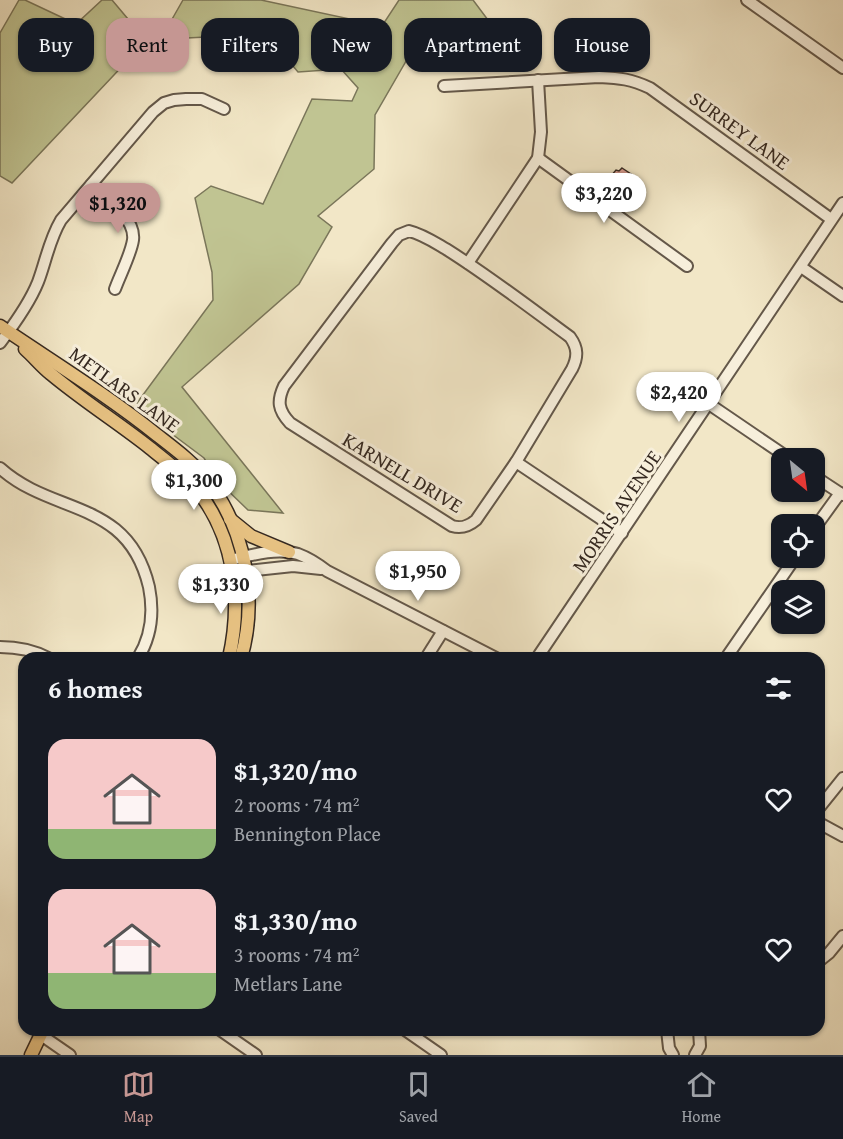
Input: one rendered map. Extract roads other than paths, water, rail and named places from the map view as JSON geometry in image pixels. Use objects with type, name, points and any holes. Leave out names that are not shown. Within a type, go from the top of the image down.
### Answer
[{"type":"main road","name":"METLARS LANE","points":[[4,329],[102,394],[144,425],[193,465],[220,499],[230,519],[237,559],[233,573],[236,613],[230,652]]},
{"type":"main road","name":"METLARS LANE","points":[[4,329],[50,374],[168,462],[196,488],[207,503],[237,559],[246,570],[249,587],[249,622],[243,652]]},
{"type":"main road","points":[[230,519],[251,536],[289,552]]},
{"type":"main road","points":[[31,1055],[40,1036]]},
{"type":"street","points":[[747,0],[843,68]]},
{"type":"street","name":"SURREY LANE","points":[[444,86],[599,77],[636,81],[650,88],[831,219]]},
{"type":"street","points":[[468,263],[538,158],[541,132],[538,80]]},
{"type":"street","points":[[0,343],[4,329],[32,295],[54,232],[61,220],[153,112],[174,100],[202,99],[224,109]]},
{"type":"street","points":[[538,158],[687,266]]},
{"type":"street","points":[[91,185],[119,209],[132,229],[133,240],[115,290]]},
{"type":"street","name":"MORRIS AVENUE","points":[[541,652],[843,203]]},
{"type":"street","name":"KARNELL DRIVE","points":[[408,231],[416,233],[468,263],[570,337],[577,352],[572,369],[516,462],[476,520],[470,525],[457,527],[290,423],[282,414],[279,405],[284,386],[399,235],[408,231]]},
{"type":"street","points":[[801,267],[843,296]]},
{"type":"street","points":[[709,404],[774,448]]},
{"type":"street","points":[[516,462],[622,533]]},
{"type":"street","points":[[0,468],[6,474],[40,493],[97,517],[124,537],[140,563],[151,596],[150,625],[141,652]]},
{"type":"street","points":[[825,483],[841,494],[825,515]]},
{"type":"street","points":[[237,559],[260,554],[289,552],[307,558],[327,571],[484,652]]},
{"type":"street","points":[[233,573],[293,566],[327,571]]},
{"type":"street","points":[[730,652],[788,568]]},
{"type":"street","points":[[430,652],[443,631]]},
{"type":"street","points":[[0,647],[26,649],[33,652]]},
{"type":"street","points":[[825,800],[843,778]]},
{"type":"street","points":[[825,826],[843,836]]},
{"type":"street","points":[[825,956],[843,936]]},
{"type":"street","points":[[46,1036],[70,1055]]},
{"type":"street","points":[[229,1036],[256,1055]]},
{"type":"street","points":[[414,1036],[441,1055]]},
{"type":"street","points":[[668,1036],[669,1048],[673,1055]]},
{"type":"street","points":[[695,1055],[700,1046],[699,1036]]}]
